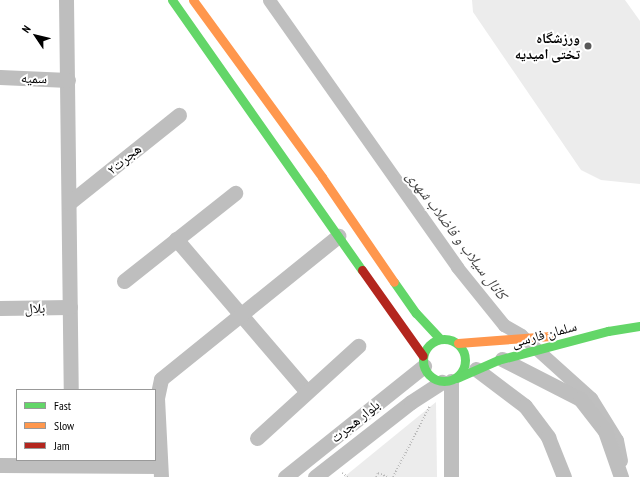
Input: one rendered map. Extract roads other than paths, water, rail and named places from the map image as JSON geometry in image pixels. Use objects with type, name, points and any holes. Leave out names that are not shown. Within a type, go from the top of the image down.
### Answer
[{"type":"street","points":[[66,0],[71,389]]},
{"type":"street","points":[[172,0],[424,361],[431,377],[450,380]]},
{"type":"street","points":[[193,0],[322,177],[416,313],[440,339],[458,343],[608,331]]},
{"type":"street","name":"سمیه","points":[[0,77],[68,80]]},
{"type":"street","name":"هجرت۲","points":[[69,203],[179,115]]},
{"type":"street","points":[[124,281],[235,192]]},
{"type":"street","points":[[0,465],[161,471],[157,398],[161,379],[338,236]]},
{"type":"street","points":[[176,239],[307,392]]},
{"type":"street","name":"بلال","points":[[0,308],[70,307]]},
{"type":"street","name":"سلمان فارسی","points":[[450,380],[502,359],[608,331],[640,326]]},
{"type":"street","points":[[424,361],[429,345],[440,339]]},
{"type":"street","points":[[451,477],[450,380],[466,361],[458,343]]},
{"type":"street","points":[[257,438],[358,346]]},
{"type":"street","points":[[502,359],[580,399],[605,431],[621,477]]},
{"type":"street","name":"بلوار هجرت","points":[[285,477],[424,361]]},
{"type":"street","points":[[476,369],[525,406],[548,437],[564,477]]},
{"type":"street","name":"بلوار هجرت","points":[[315,477],[411,402],[450,380]]},
{"type":"waterway","name":"کانال سیلاب و فاضلاب شهری","points":[[269,0],[457,267],[504,325],[521,335],[591,398],[617,440],[621,461]]},
{"type":"place","name":"ورزشگاه تختی امیدیه","points":[[588,46]]}]
